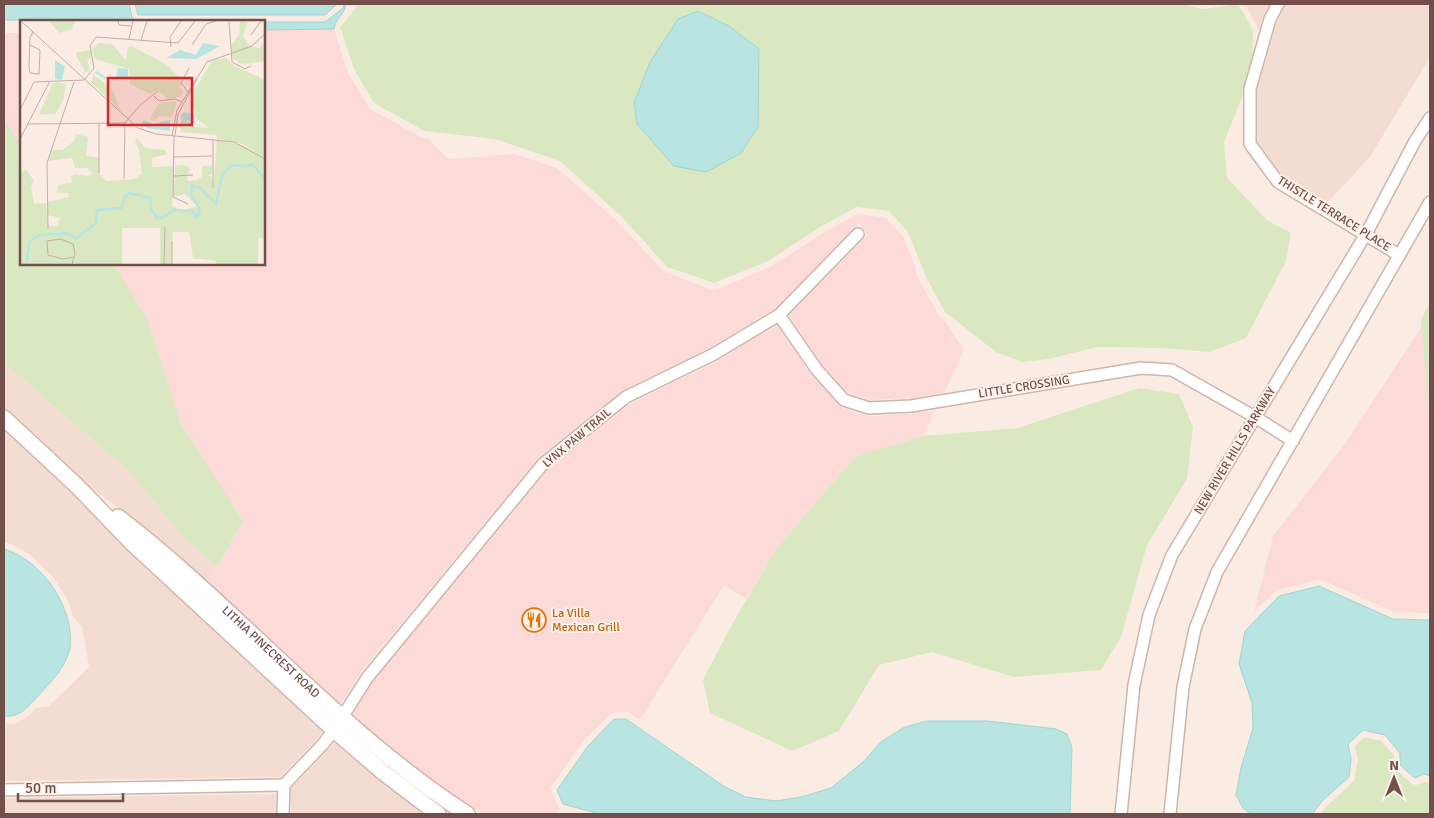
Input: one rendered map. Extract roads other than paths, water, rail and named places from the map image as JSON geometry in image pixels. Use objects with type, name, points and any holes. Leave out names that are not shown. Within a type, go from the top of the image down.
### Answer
[{"type":"main road","name":"LITHIA PINECREST ROAD","points":[[4,418],[77,486],[132,543],[334,730],[384,773],[438,814]]},
{"type":"main road","name":"LITHIA PINECREST ROAD","points":[[77,486],[183,570],[342,717],[406,771],[436,794],[467,814]]},
{"type":"street","name":"THISTLE TERRACE PLACE","points":[[1278,4],[1270,19],[1250,89],[1250,144],[1278,182],[1399,255]]},
{"type":"street","name":"NEW RIVER HILLS PARKWAY","points":[[1122,814],[1134,685],[1150,615],[1172,555],[1366,234],[1415,142],[1430,118]]},
{"type":"street","points":[[1170,814],[1183,687],[1194,629],[1218,572],[1430,202]]},
{"type":"street","name":"LYNX PAW TRAIL","points":[[284,786],[323,744],[334,730],[366,678],[543,464],[626,397],[714,354],[779,315],[858,234]]},
{"type":"street","name":"LITTLE CROSSING","points":[[779,315],[817,370],[844,400],[869,408],[911,406],[1141,368],[1172,370],[1256,417],[1293,441]]},
{"type":"street","points":[[4,790],[284,786],[284,814]]},
{"type":"water","points":[[4,4],[129,4],[132,17],[135,20],[20,20],[4,20]]},
{"type":"water","points":[[135,4],[337,4],[325,15],[138,15]]},
{"type":"water","points":[[344,4],[346,4],[334,29],[265,30],[265,22],[325,22],[343,8]]},
{"type":"water","points":[[698,11],[729,26],[759,49],[758,127],[741,153],[706,172],[674,166],[637,124],[634,103],[650,62],[678,19]]},
{"type":"water","points":[[4,549],[31,563],[43,575],[61,602],[67,617],[70,633],[68,655],[57,674],[27,708],[9,716],[4,716]]},
{"type":"water","points":[[1319,586],[1393,619],[1430,620],[1430,776],[1424,774],[1415,778],[1400,765],[1400,753],[1385,735],[1363,730],[1348,744],[1351,759],[1349,777],[1323,800],[1312,814],[1251,814],[1243,808],[1236,795],[1241,768],[1253,728],[1252,703],[1239,664],[1245,631],[1279,596]]},
{"type":"water","points":[[614,719],[626,719],[725,787],[746,797],[776,801],[801,797],[831,788],[863,762],[881,742],[903,728],[926,721],[988,721],[1056,729],[1067,734],[1072,748],[1070,814],[600,814],[563,804],[557,790],[588,746]]},
{"type":"place","name":"La Villa Mexican Grill","points":[[534,620]]}]
